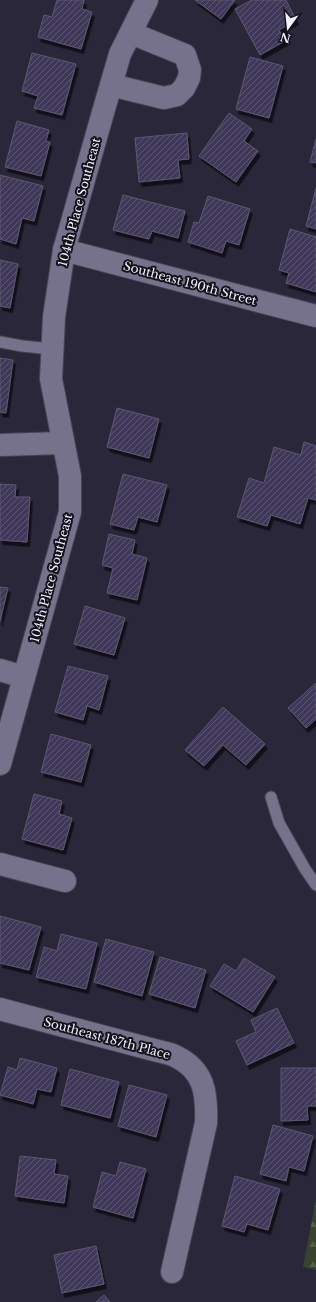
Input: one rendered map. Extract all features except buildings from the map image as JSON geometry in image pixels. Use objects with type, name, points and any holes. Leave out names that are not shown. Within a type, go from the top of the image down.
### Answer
[{"type":"street","name":"104th Place Southeast","points":[[0,764],[70,512],[70,476],[51,379],[54,317],[64,250],[120,54],[147,0]]},
{"type":"street","points":[[111,84],[164,98],[178,95],[184,88],[189,78],[190,70],[185,55],[131,33]]},
{"type":"street","name":"Southeast 190th Street","points":[[64,250],[316,316]]},
{"type":"street","points":[[0,445],[63,442]]},
{"type":"street","points":[[0,670],[24,677]]},
{"type":"street","points":[[0,864],[65,881]]},
{"type":"street","name":"Southeast 187th Place","points":[[0,1009],[176,1056],[195,1070],[202,1083],[207,1102],[206,1123],[172,1272]]},
{"type":"lane","points":[[0,342],[52,349]]},
{"type":"lane","points":[[271,797],[279,823],[305,869],[316,885]]},
{"type":"green space","points":[[316,1199],[316,1270],[303,1267]]}]
